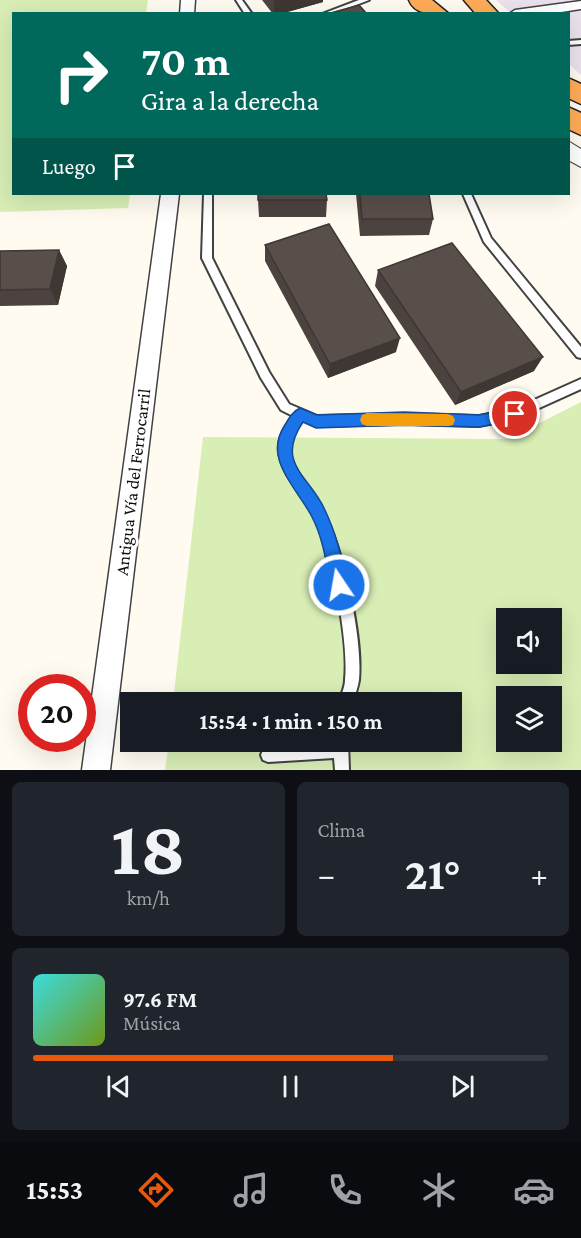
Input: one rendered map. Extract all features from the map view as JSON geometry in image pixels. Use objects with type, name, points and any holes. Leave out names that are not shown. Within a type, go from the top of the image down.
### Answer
[{"type":"highway","points":[[446,0],[458,12]]},
{"type":"highway","points":[[474,0],[487,12]]},
{"type":"street","points":[[528,12],[581,4]]},
{"type":"street","name":"Antigua Vía del Ferrocarril","points":[[96,770],[170,195]]},
{"type":"lane","points":[[238,0],[247,12]]},
{"type":"lane","points":[[333,12],[357,6],[366,0]]},
{"type":"lane","points":[[208,195],[207,258],[265,375],[285,407],[316,422],[404,419],[479,421],[515,414],[581,384]]},
{"type":"lane","points":[[467,195],[487,240],[581,354]]},
{"type":"lane","points":[[300,414],[288,432],[284,446],[289,466],[302,490],[318,511],[330,542],[349,628],[352,680],[349,692]]},
{"type":"lane","points":[[268,755],[292,752]]},
{"type":"lane","points":[[341,752],[342,770]]},
{"type":"shaded area","points":[[496,0],[581,0],[581,75],[570,65],[570,12],[510,12]]},
{"type":"green space","points":[[0,0],[148,0],[146,12],[12,12],[12,195],[130,195],[128,208],[0,212]]},
{"type":"green space","points":[[581,402],[581,770],[165,770],[167,752],[462,752],[462,692],[174,692],[203,437],[508,439]]},
{"type":"building","points":[[359,5],[365,12],[334,12]]},
{"type":"building","points":[[258,195],[326,195],[327,200],[258,200]]},
{"type":"building","points":[[360,195],[429,195],[433,219],[362,219]]},
{"type":"building","points":[[329,224],[400,338],[330,364],[265,245]]},
{"type":"building","points":[[452,243],[543,357],[461,392],[378,270]]},
{"type":"building","points":[[59,250],[50,289],[0,290],[0,251]]},
{"type":"slow traffic","points":[[367,420],[448,420]]},
{"type":"route","points":[[339,585],[330,542],[318,511],[302,490],[289,466],[284,446],[288,432],[300,414],[316,422],[404,419],[479,421],[515,414]]}]
